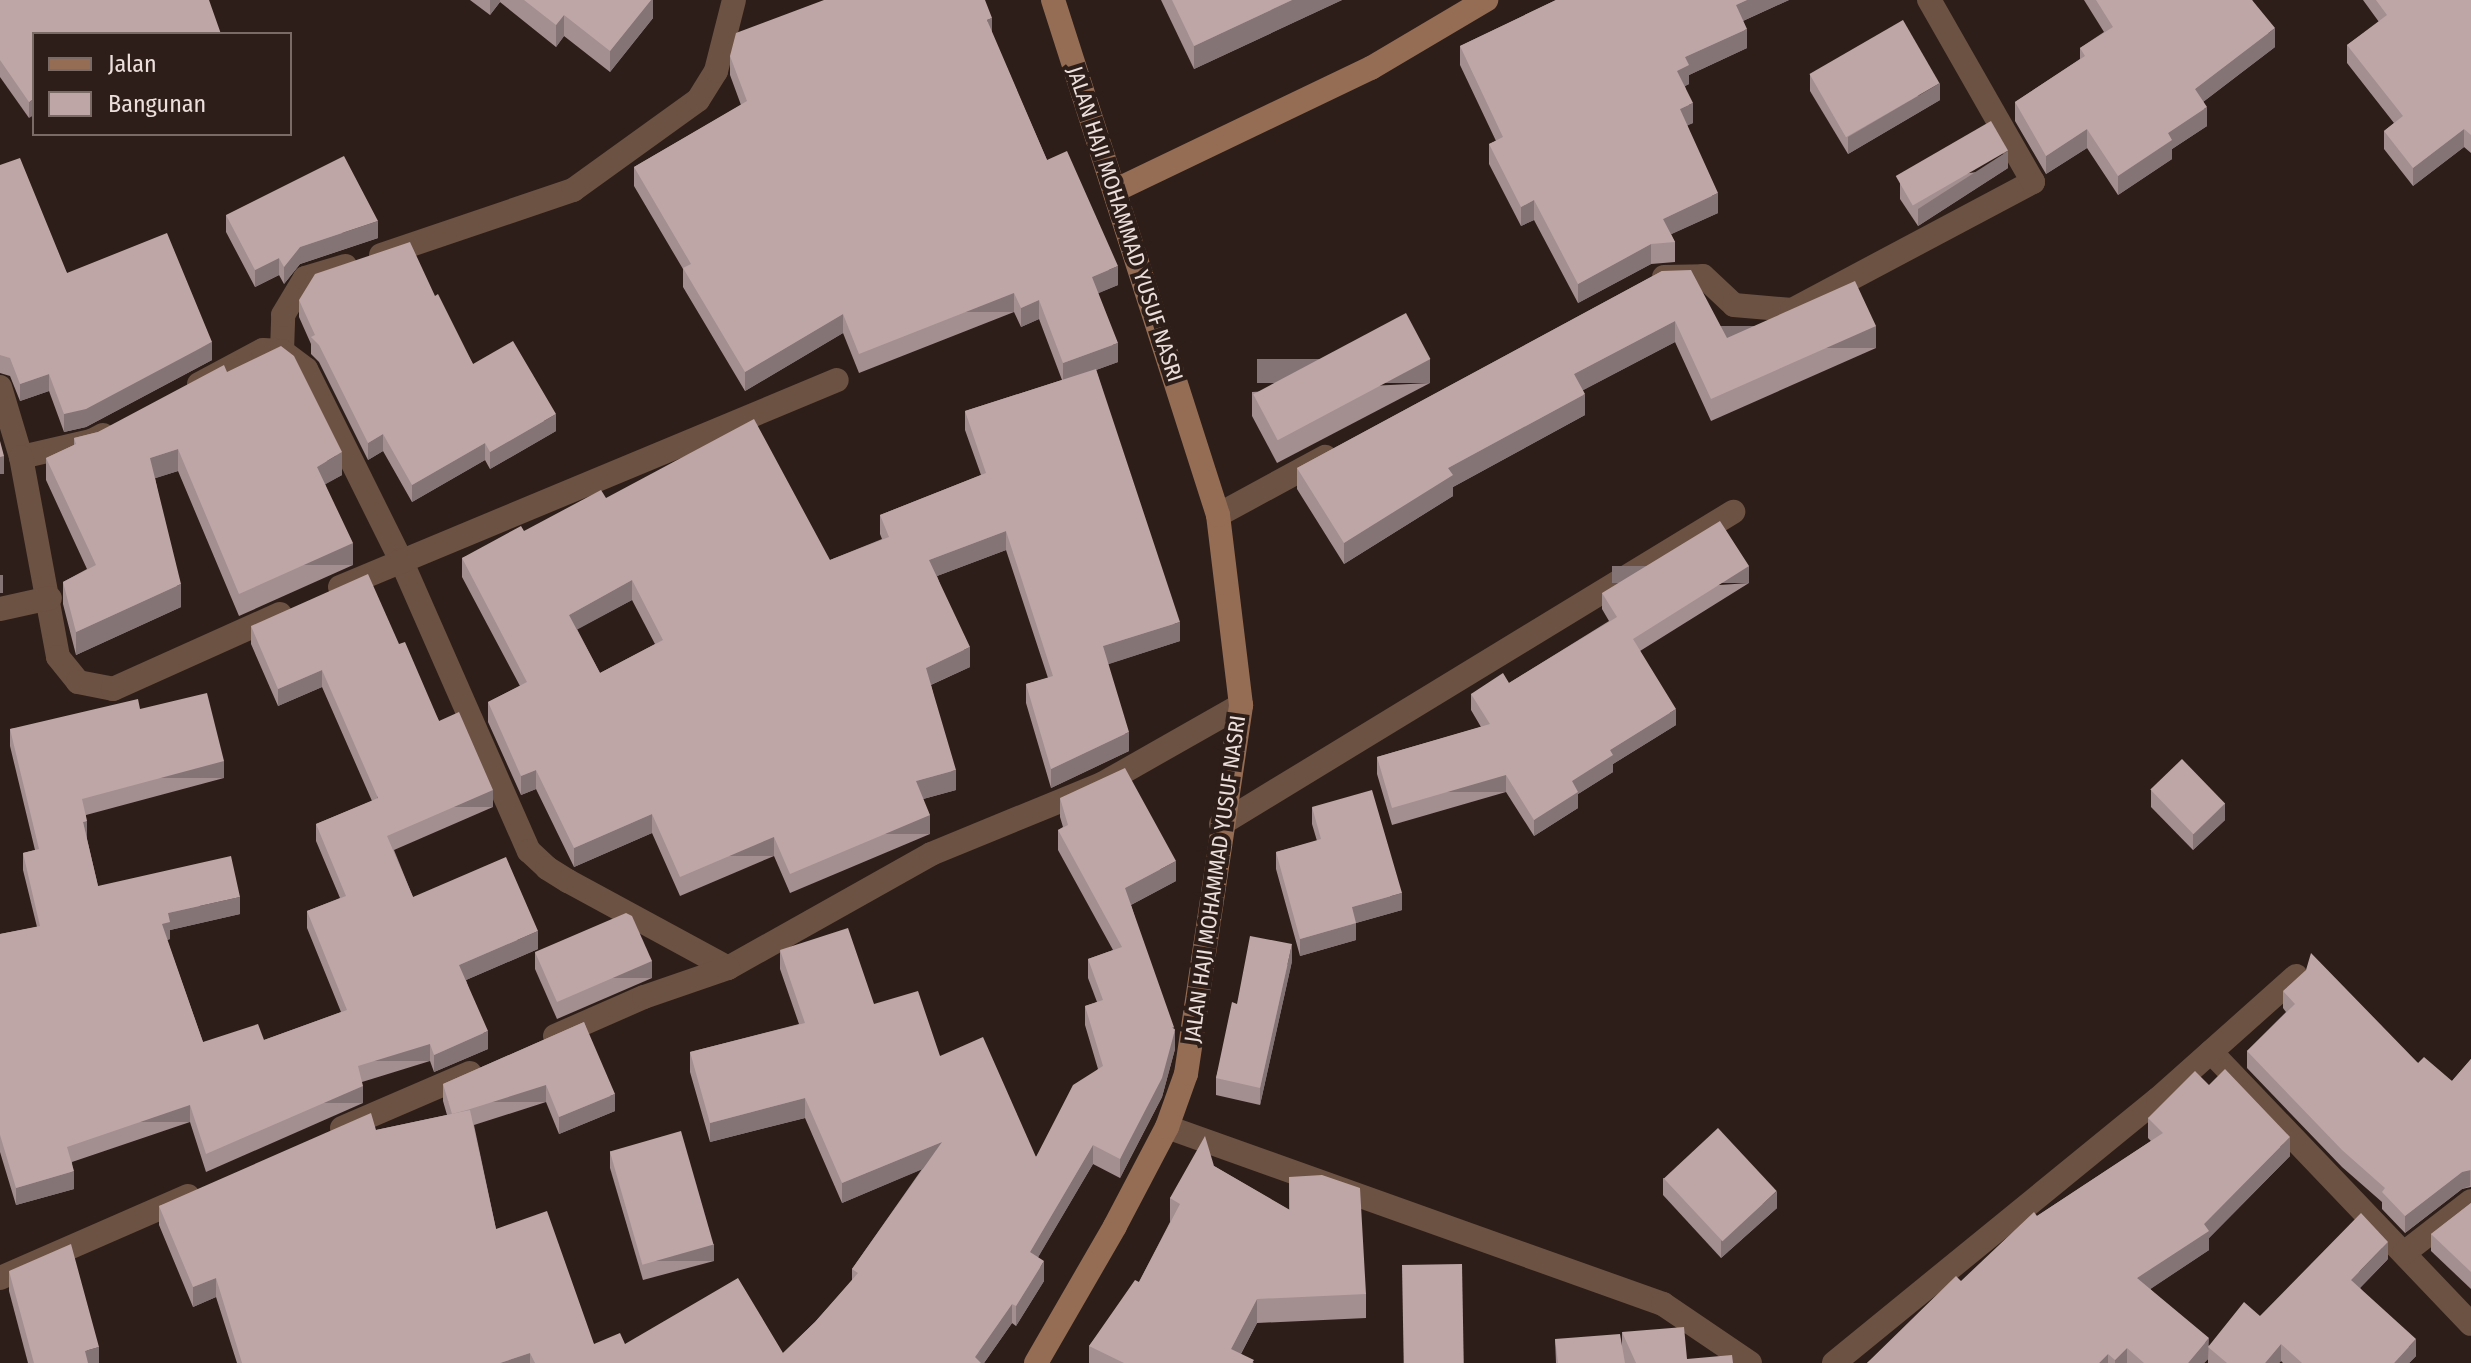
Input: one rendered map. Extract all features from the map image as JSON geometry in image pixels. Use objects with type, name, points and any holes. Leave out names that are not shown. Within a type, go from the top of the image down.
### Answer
[{"type":"street","points":[[282,351],[283,315],[305,278],[573,190],[698,100],[716,71],[734,0]]},
{"type":"street","name":"JALAN HAJI MOHAMMAD YUSUF NASRI","points":[[1036,1363],[1115,1226],[1167,1127],[1186,1074],[1241,705],[1218,515],[1053,0]]},
{"type":"street","points":[[1116,190],[1371,68],[1486,0]]},
{"type":"street","points":[[1644,285],[1658,277],[1703,276],[1734,305],[1792,310],[2033,182],[1929,0]]},
{"type":"street","points":[[184,392],[263,350],[282,351],[306,369],[401,560],[529,851],[568,881],[728,968]]},
{"type":"street","points":[[0,387],[21,457],[50,598],[58,657],[78,682],[113,689],[401,560],[837,380]]},
{"type":"street","points":[[21,457],[91,441],[118,427]]},
{"type":"street","points":[[1218,515],[1341,448]]},
{"type":"street","points":[[1221,824],[1733,512]]},
{"type":"street","points":[[0,609],[50,598]]},
{"type":"street","points":[[528,1048],[644,997],[728,968],[931,854],[1102,784],[1241,705]]},
{"type":"street","points":[[1834,1363],[2211,1052],[2296,976]]},
{"type":"street","points":[[2211,1052],[2471,1324]]},
{"type":"street","points":[[324,1136],[499,1060]]},
{"type":"street","points":[[1167,1127],[1663,1304],[1750,1363]]},
{"type":"street","points":[[0,1278],[208,1187]]},
{"type":"street","points":[[2404,1253],[2471,1201]]},
{"type":"building","points":[[0,0],[209,0],[220,32],[32,32],[32,100],[29,102],[0,60]]},
{"type":"building","points":[[524,0],[651,0],[610,51],[564,15],[556,25]]},
{"type":"building","points":[[824,0],[985,0],[992,18],[987,20],[1047,160],[1067,151],[1118,266],[1092,277],[1118,343],[1063,363],[1039,300],[1021,308],[1014,293],[859,354],[843,314],[745,372],[683,268],[691,264],[634,167],[747,101],[730,56],[736,33]]},
{"type":"building","points":[[1172,0],[1292,0],[1194,46]]},
{"type":"building","points":[[1556,0],[1747,0],[1736,5],[1747,29],[1685,57],[1689,65],[1677,71],[1693,103],[1680,109],[1718,193],[1663,219],[1675,242],[1651,244],[1578,284],[1534,200],[1521,207],[1489,144],[1503,137],[1460,46]]},
{"type":"building","points":[[2096,0],[2252,0],[2275,28],[2195,89],[2207,107],[2168,133],[2172,140],[2118,176],[2087,129],[2046,156],[2015,102],[2085,56],[2080,48],[2113,27]]},
{"type":"building","points":[[2376,0],[2471,0],[2471,135],[2464,129],[2413,168],[2384,131],[2403,116],[2347,45],[2387,15]]},
{"type":"building","points":[[1903,20],[1940,83],[1846,137],[1809,74]]},
{"type":"building","points":[[1991,121],[2008,150],[1913,205],[1896,176]]},
{"type":"building","points":[[344,156],[378,221],[300,247],[284,267],[279,258],[255,270],[226,215]]},
{"type":"building","points":[[20,158],[67,273],[167,233],[212,342],[86,409],[64,414],[49,374],[20,384],[10,358],[0,355],[0,165]]},
{"type":"building","points":[[410,242],[435,296],[438,294],[473,364],[513,341],[556,414],[490,452],[485,443],[412,485],[383,434],[368,443],[319,345],[311,337],[315,335],[299,300],[315,274]]},
{"type":"building","points":[[1691,270],[1727,338],[1855,281],[1876,326],[1711,399],[1675,321],[1574,374],[1585,394],[1448,468],[1453,475],[1344,543],[1297,468],[1662,271]]},
{"type":"building","points":[[1406,313],[1430,359],[1278,440],[1253,394]]},
{"type":"building","points":[[281,346],[294,356],[342,452],[317,467],[353,543],[239,594],[178,449],[150,458],[181,584],[76,632],[63,582],[96,565],[46,458],[76,444],[74,438],[98,432],[224,365],[227,372]]},
{"type":"building","points":[[1096,369],[1180,622],[1103,646],[1129,732],[1051,769],[1026,684],[1053,676],[1006,531],[929,560],[970,647],[926,668],[956,770],[916,781],[930,815],[790,874],[774,837],[680,877],[652,814],[574,848],[536,770],[521,776],[488,702],[527,682],[462,558],[521,526],[524,531],[601,490],[606,498],[754,419],[830,560],[889,537],[880,515],[986,473],[965,411]],"holes":[[[632,580],[663,640],[600,673],[569,615]]]},
{"type":"building","points":[[1720,521],[1749,566],[1633,639],[1676,709],[1610,750],[1613,755],[1572,781],[1578,792],[1534,820],[1506,775],[1392,808],[1377,757],[1490,724],[1471,694],[1503,673],[1509,683],[1617,617],[1602,593]]},
{"type":"building","points":[[368,574],[399,644],[405,642],[439,721],[459,712],[493,790],[387,836],[413,897],[506,857],[538,931],[459,965],[488,1031],[434,1055],[430,1044],[358,1066],[363,1086],[206,1154],[190,1105],[67,1147],[74,1171],[16,1188],[0,1135],[0,934],[40,926],[23,853],[39,849],[10,729],[138,699],[140,709],[207,693],[224,761],[82,799],[87,821],[83,822],[98,886],[231,856],[240,897],[168,913],[170,922],[162,924],[203,1042],[258,1024],[264,1040],[347,1010],[307,911],[346,896],[316,824],[378,798],[322,670],[278,689],[251,626]]},
{"type":"building","points":[[2182,759],[2225,804],[2193,834],[2150,790]]},
{"type":"building","points":[[1125,768],[1176,861],[1125,888],[1175,1030],[1162,1078],[1120,1159],[1093,1145],[1030,1252],[1044,1261],[1016,1306],[1012,1304],[975,1357],[981,1363],[535,1363],[530,1353],[500,1363],[242,1363],[216,1278],[193,1287],[159,1206],[371,1113],[376,1130],[470,1110],[496,1229],[547,1211],[594,1344],[620,1333],[625,1344],[738,1278],[783,1353],[858,1273],[852,1269],[942,1142],[842,1183],[805,1098],[710,1123],[690,1052],[805,1023],[780,950],[848,928],[874,1004],[918,991],[940,1056],[983,1037],[1036,1157],[1073,1085],[1103,1066],[1085,1006],[1103,1000],[1088,959],[1122,947],[1058,830],[1068,825],[1060,798]]},
{"type":"building","points":[[1372,790],[1402,893],[1352,907],[1356,923],[1300,939],[1276,852],[1321,839],[1312,807]]},
{"type":"building","points":[[626,913],[632,916],[652,961],[557,1002],[535,952]]},
{"type":"building","points":[[1250,936],[1292,944],[1260,1088],[1216,1078],[1232,1002],[1237,1004]]},
{"type":"building","points":[[2311,953],[2418,1063],[2424,1057],[2452,1081],[2471,1059],[2471,1170],[2462,1172],[2405,1216],[2382,1192],[2385,1188],[2342,1150],[2247,1051],[2295,1004],[2283,991],[2306,970]]},
{"type":"building","points":[[584,1022],[615,1094],[559,1117],[546,1085],[452,1114],[443,1084]]},
{"type":"building","points":[[2225,1069],[2290,1137],[2204,1224],[2209,1231],[2137,1278],[2209,1338],[2188,1363],[2144,1363],[2127,1348],[2115,1360],[2108,1354],[2099,1363],[1867,1363],[1956,1276],[1961,1281],[2034,1212],[2037,1216],[2163,1133],[2148,1118],[2195,1071],[2209,1085]]},
{"type":"building","points":[[1718,1128],[1777,1191],[1723,1241],[1664,1178]]},
{"type":"building","points":[[681,1131],[714,1244],[642,1265],[610,1151]]},
{"type":"building","points":[[1205,1136],[1214,1166],[1290,1210],[1289,1177],[1322,1175],[1360,1188],[1366,1294],[1257,1299],[1231,1349],[1254,1360],[1252,1363],[1124,1363],[1089,1346],[1135,1280],[1139,1282],[1180,1204],[1170,1198]]},
{"type":"building","points":[[2471,1203],[2471,1272],[2431,1234]]},
{"type":"building","points":[[2361,1213],[2388,1242],[2351,1280],[2416,1339],[2394,1363],[2302,1363],[2281,1344],[2265,1363],[2227,1363],[2208,1347],[2244,1302],[2260,1316]]},
{"type":"building","points":[[71,1244],[99,1347],[85,1351],[88,1363],[34,1363],[9,1271]]},
{"type":"building","points":[[1462,1264],[1464,1363],[1404,1363],[1402,1265]]},
{"type":"building","points":[[1684,1327],[1687,1359],[1732,1355],[1733,1363],[1636,1363],[1622,1332]]},
{"type":"building","points":[[1620,1334],[1625,1363],[1558,1363],[1555,1339]]}]
